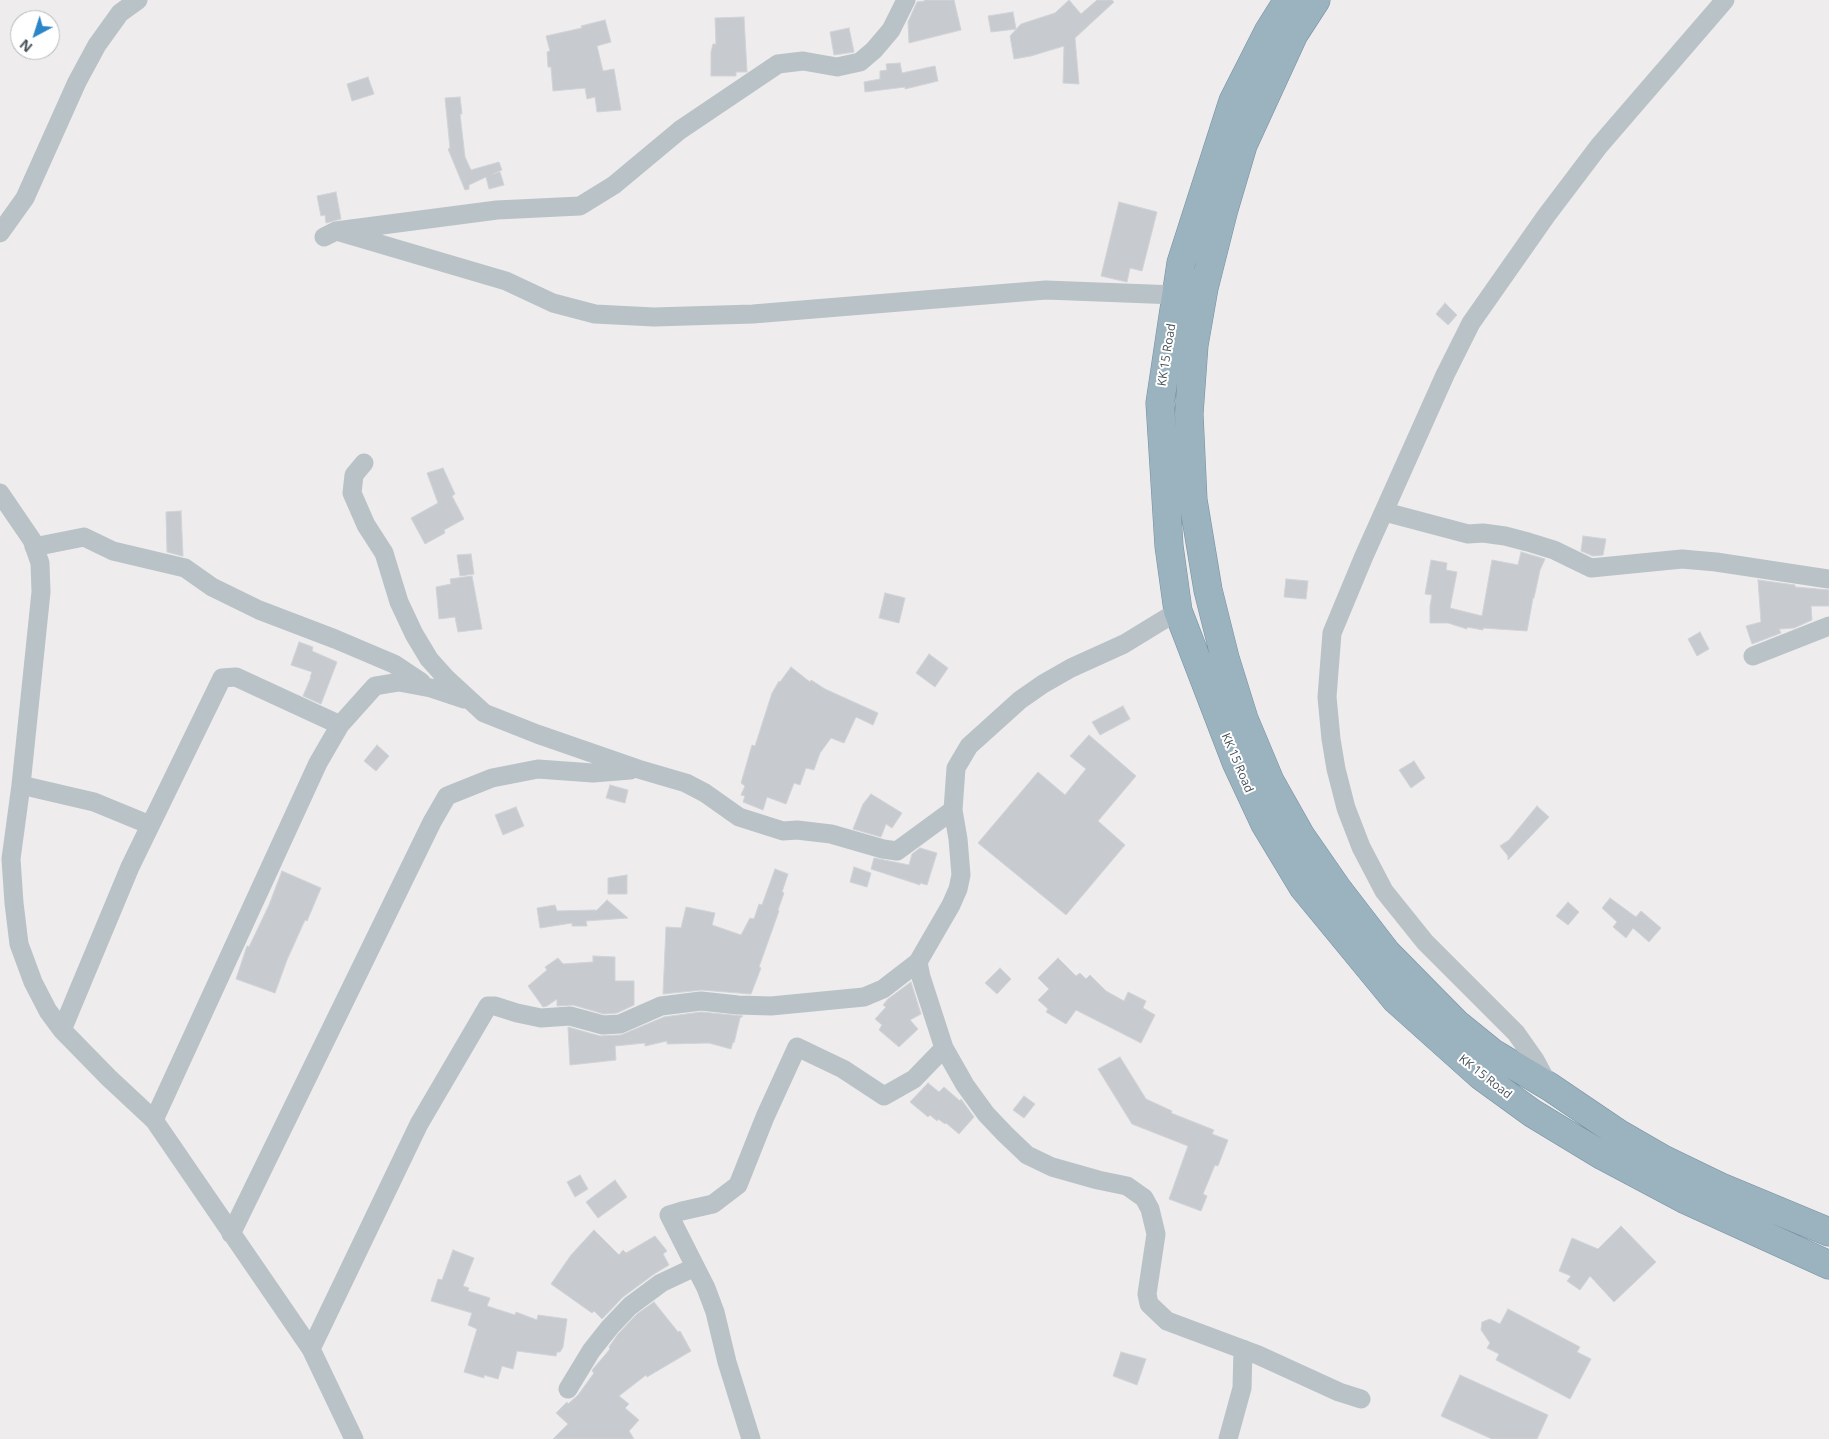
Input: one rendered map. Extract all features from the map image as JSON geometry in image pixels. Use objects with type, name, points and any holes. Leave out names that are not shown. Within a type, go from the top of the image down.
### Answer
[{"type":"highway","name":"KK 15 Road","points":[[1288,0],[1268,32],[1233,101],[1181,263],[1160,402],[1169,546],[1178,611],[1236,762],[1265,824],[1303,887],[1401,1005],[1481,1076],[1532,1113],[1603,1156],[1684,1199],[1829,1265]]},
{"type":"highway","name":"KK 15 Road","points":[[1316,0],[1294,34],[1243,145],[1224,208],[1199,317],[1194,345],[1189,414],[1193,500],[1208,590],[1230,675],[1244,719],[1262,763],[1297,828],[1327,874],[1387,953],[1456,1023],[1493,1053],[1663,1159],[1723,1188],[1829,1232]]},
{"type":"street","points":[[0,232],[25,198],[77,82],[97,45],[120,13],[138,0]]},
{"type":"street","points":[[906,0],[891,30],[874,50],[860,62],[837,67],[802,61],[778,64],[680,130],[614,185],[580,206],[497,210],[330,234],[506,281],[553,303],[595,314],[654,317],[753,314],[1046,290],[1176,295]]},
{"type":"street","points":[[1550,1087],[1535,1060],[1516,1033],[1425,942],[1384,891],[1361,847],[1346,808],[1336,769],[1327,697],[1332,633],[1445,375],[1471,323],[1598,146],[1725,0]]},
{"type":"street","points":[[364,463],[354,475],[352,493],[366,524],[384,553],[402,610],[430,659],[484,713],[638,769],[686,783],[705,793],[739,817],[783,831],[797,830],[831,834],[883,849],[897,851],[952,810]]},
{"type":"street","points":[[0,493],[32,540],[40,563],[41,592],[21,785],[11,859],[19,944],[33,982],[48,1010],[62,1030],[154,1120],[311,1349],[354,1439]]},
{"type":"street","points":[[1385,512],[1468,534],[1483,533],[1528,542],[1554,550],[1591,568],[1682,559],[1716,562],[1829,579]]},
{"type":"street","points":[[34,547],[84,537],[113,551],[186,568],[212,587],[259,610],[394,664],[431,688]]},
{"type":"street","points":[[311,1349],[419,1124],[488,1006],[495,1006],[541,1018],[570,1016],[603,1025],[620,1024],[661,1006],[701,1001],[772,1006],[864,997],[883,989],[918,962],[958,889],[961,876],[960,862],[952,810],[956,768],[969,746],[1005,712],[1043,684],[1071,668],[1124,644],[1178,611]]},
{"type":"street","points":[[1753,656],[1829,626]]},
{"type":"street","points":[[62,1030],[130,867],[222,678],[236,677],[340,725]]},
{"type":"street","points":[[154,1120],[318,763],[340,725],[375,686],[399,682],[431,688],[471,701]]},
{"type":"street","points":[[232,1234],[432,822],[447,796],[492,778],[538,769],[593,773],[638,769]]},
{"type":"street","points":[[21,785],[94,802],[150,825]]},
{"type":"street","points":[[918,962],[944,1048],[965,1084],[986,1114],[1027,1155],[1052,1167],[1127,1186],[1144,1198],[1150,1209],[1156,1234],[1148,1294],[1149,1304],[1167,1322],[1258,1355],[1339,1392],[1361,1399]]},
{"type":"street","points":[[751,1439],[727,1362],[715,1312],[669,1216],[713,1204],[738,1185],[765,1117],[798,1047],[843,1069],[884,1096],[914,1078],[944,1048]]},
{"type":"street","points":[[568,1389],[591,1350],[630,1306],[661,1283],[695,1267]]},
{"type":"street","points":[[1228,1439],[1242,1388],[1243,1350]]},
{"type":"building","points":[[924,0],[954,0],[961,30],[909,43],[908,22],[917,2]]},
{"type":"building","points":[[1069,0],[1081,14],[1097,0],[1112,0],[1114,2],[1075,38],[1079,84],[1063,83],[1064,46],[1014,59],[1010,36],[1021,24],[1055,13]]},
{"type":"building","points":[[1013,12],[1016,29],[991,32],[988,16]]},
{"type":"building","points":[[744,17],[747,72],[736,72],[736,76],[711,76],[711,52],[713,44],[716,44],[715,18]]},
{"type":"building","points":[[605,20],[611,42],[597,46],[603,71],[614,69],[621,110],[597,112],[595,97],[587,99],[585,88],[553,91],[551,67],[548,67],[547,52],[550,51],[546,36],[582,28],[581,26]]},
{"type":"building","points":[[849,28],[854,52],[834,55],[830,32]]},
{"type":"building","points":[[900,63],[902,73],[935,66],[938,81],[905,89],[905,87],[865,92],[864,82],[880,79],[880,71],[887,70],[886,64]]},
{"type":"building","points":[[368,77],[374,94],[352,101],[347,84]]},
{"type":"building","points":[[460,97],[465,157],[471,170],[499,162],[502,170],[493,174],[500,172],[504,185],[489,189],[486,177],[469,185],[469,189],[465,190],[448,149],[450,148],[445,98]]},
{"type":"building","points":[[336,192],[341,219],[326,223],[325,215],[321,216],[317,196]]},
{"type":"building","points":[[1119,202],[1157,212],[1142,271],[1130,268],[1127,282],[1101,276]]},
{"type":"building","points":[[1445,303],[1457,315],[1448,325],[1436,314]]},
{"type":"building","points":[[443,468],[455,494],[452,496],[464,519],[444,530],[445,533],[425,544],[411,518],[438,503],[427,473]]},
{"type":"building","points":[[181,511],[183,556],[167,552],[166,512]]},
{"type":"building","points":[[1583,536],[1606,539],[1603,555],[1593,556],[1581,551]]},
{"type":"building","points":[[1521,552],[1545,559],[1540,570],[1533,598],[1527,631],[1483,628],[1483,630],[1467,627],[1467,629],[1448,623],[1430,623],[1432,595],[1425,594],[1431,560],[1447,563],[1446,570],[1457,572],[1450,608],[1482,616],[1492,560],[1518,565]]},
{"type":"building","points":[[471,554],[474,574],[460,576],[457,555]]},
{"type":"building","points":[[472,576],[482,629],[458,632],[455,617],[439,619],[436,587],[451,584],[450,579]]},
{"type":"building","points":[[1286,579],[1308,581],[1306,599],[1284,597]]},
{"type":"building","points":[[1758,580],[1795,585],[1795,587],[1829,590],[1829,606],[1811,606],[1812,620],[1794,628],[1779,629],[1781,633],[1752,644],[1746,626],[1761,622]]},
{"type":"building","points":[[885,593],[905,598],[899,623],[879,618]]},
{"type":"building","points":[[1700,632],[1709,649],[1697,656],[1688,639]]},
{"type":"building","points":[[299,642],[313,647],[312,651],[337,662],[321,704],[303,696],[312,672],[291,665]]},
{"type":"building","points":[[929,654],[948,668],[935,687],[916,673]]},
{"type":"building","points":[[791,667],[810,682],[811,680],[825,689],[878,713],[873,725],[856,717],[844,743],[831,738],[820,753],[814,770],[806,768],[800,785],[794,783],[786,804],[767,797],[763,810],[743,802],[745,796],[741,795],[745,786],[741,783],[752,745],[755,746],[772,693]]},
{"type":"building","points":[[1123,706],[1130,719],[1100,735],[1092,722]]},
{"type":"building","points":[[1089,735],[1136,776],[1098,821],[1125,845],[1066,915],[978,843],[1038,772],[1065,795],[1086,769],[1070,756]]},
{"type":"building","points":[[377,745],[389,756],[376,771],[364,761]]},
{"type":"building","points":[[1414,761],[1425,778],[1411,788],[1399,770]]},
{"type":"building","points":[[610,785],[628,790],[625,803],[606,798]]},
{"type":"building","points":[[871,794],[902,813],[892,828],[886,824],[881,837],[853,829],[863,804]]},
{"type":"building","points":[[1537,806],[1549,817],[1508,860],[1508,856],[1500,846],[1509,840]]},
{"type":"building","points":[[516,807],[524,826],[503,835],[495,815]]},
{"type":"building","points":[[920,848],[937,853],[927,885],[920,883],[920,885],[871,869],[874,858],[909,865],[912,854]]},
{"type":"building","points":[[854,867],[871,873],[867,887],[850,882]]},
{"type":"building","points":[[775,869],[788,874],[782,892],[784,893],[779,911],[751,994],[702,990],[663,994],[666,927],[681,928],[686,907],[715,913],[712,925],[741,935],[750,918],[754,919],[759,904],[762,905]]},
{"type":"building","points":[[282,871],[321,888],[287,960],[275,993],[236,979],[247,946],[249,947],[269,905]]},
{"type":"building","points":[[627,875],[627,894],[608,894],[608,878]]},
{"type":"building","points":[[1610,898],[1636,917],[1641,911],[1661,928],[1649,942],[1633,928],[1626,938],[1613,927],[1617,922],[1602,908]]},
{"type":"building","points":[[607,900],[628,918],[586,921],[587,926],[572,926],[572,923],[540,928],[537,908],[555,905],[557,911],[596,911]]},
{"type":"building","points":[[1568,902],[1579,912],[1568,925],[1556,916]]},
{"type":"building","points":[[593,956],[615,957],[615,981],[634,981],[634,1005],[617,1013],[604,1014],[573,1005],[557,1006],[557,999],[543,1007],[528,986],[547,970],[545,967],[558,958],[563,964],[593,962]]},
{"type":"building","points":[[1058,958],[1076,976],[1080,973],[1086,979],[1090,975],[1106,991],[1124,1001],[1128,992],[1146,1001],[1143,1008],[1155,1015],[1141,1043],[1076,1010],[1066,1024],[1046,1012],[1048,1009],[1038,1000],[1049,989],[1038,978]]},
{"type":"building","points":[[1000,968],[1011,979],[997,994],[985,983]]},
{"type":"building","points":[[911,982],[921,1014],[910,1020],[918,1029],[899,1047],[879,1030],[882,1025],[875,1019],[886,1007],[883,1005],[888,999]]},
{"type":"building","points":[[701,1012],[743,1016],[740,1018],[731,1049],[709,1043],[667,1044],[667,1041],[645,1046],[645,1043],[615,1046],[616,1060],[570,1065],[568,1027],[600,1036],[621,1035],[664,1017]]},
{"type":"building","points":[[1120,1057],[1146,1099],[1172,1111],[1171,1113],[1214,1130],[1212,1134],[1228,1140],[1218,1166],[1215,1165],[1203,1194],[1207,1196],[1201,1211],[1169,1199],[1188,1146],[1132,1124],[1098,1069]]},
{"type":"building","points":[[928,1083],[939,1092],[944,1087],[960,1101],[961,1099],[974,1117],[959,1134],[946,1123],[938,1119],[937,1121],[930,1115],[928,1117],[910,1102]]},
{"type":"building","points":[[1024,1096],[1035,1104],[1024,1118],[1013,1110]]},
{"type":"building","points":[[580,1175],[588,1189],[575,1197],[567,1182]]},
{"type":"building","points":[[615,1180],[627,1197],[598,1218],[586,1202]]},
{"type":"building","points":[[1621,1226],[1656,1262],[1614,1302],[1590,1276],[1580,1290],[1567,1281],[1571,1276],[1559,1271],[1572,1238],[1598,1249]]},
{"type":"building","points":[[594,1230],[619,1255],[623,1250],[626,1253],[655,1236],[667,1251],[663,1254],[669,1265],[623,1297],[602,1319],[594,1311],[592,1313],[551,1284],[571,1255]]},
{"type":"building","points":[[453,1250],[474,1258],[463,1286],[469,1288],[468,1291],[490,1298],[487,1306],[515,1315],[516,1312],[537,1320],[538,1315],[567,1319],[563,1347],[560,1352],[557,1352],[556,1356],[517,1351],[513,1369],[502,1366],[498,1379],[484,1375],[484,1378],[464,1372],[477,1329],[468,1325],[472,1313],[431,1301],[438,1279],[442,1280]]},
{"type":"building","points":[[654,1302],[678,1332],[680,1331],[691,1351],[647,1377],[646,1375],[619,1396],[629,1404],[625,1408],[639,1420],[629,1431],[634,1439],[553,1439],[568,1424],[556,1413],[567,1402],[568,1404],[578,1395],[594,1373],[593,1369],[610,1349],[609,1347],[618,1334],[637,1314]]},
{"type":"building","points":[[1508,1309],[1580,1347],[1577,1352],[1591,1359],[1570,1399],[1496,1360],[1499,1354],[1487,1348],[1490,1343],[1481,1330],[1482,1322],[1490,1319],[1500,1324]]},
{"type":"building","points":[[1121,1352],[1146,1359],[1137,1385],[1113,1376]]},
{"type":"building","points":[[1460,1375],[1548,1415],[1537,1439],[1492,1439],[1441,1416]]}]
